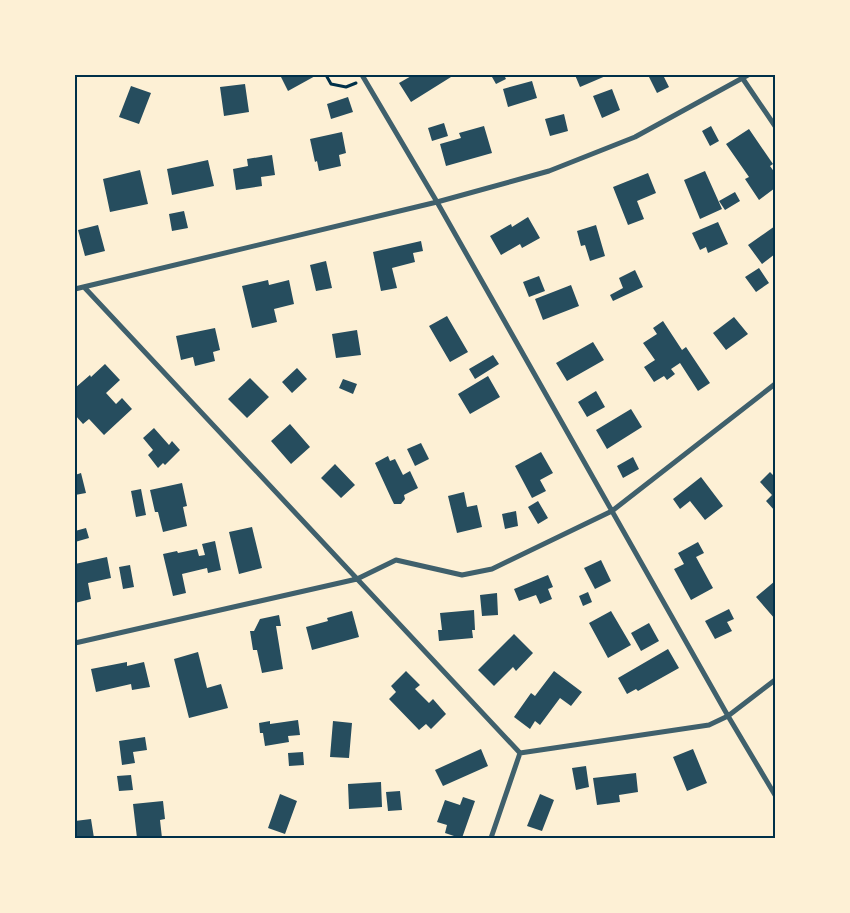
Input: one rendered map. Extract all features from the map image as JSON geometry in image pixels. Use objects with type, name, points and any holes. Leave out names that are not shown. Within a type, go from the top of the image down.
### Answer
[{"type":"street","points":[[363,77],[437,202],[728,716],[775,795]]},
{"type":"street","points":[[75,289],[437,202],[549,171],[635,138],[746,77],[775,126]]},
{"type":"street","points":[[84,286],[520,753]]},
{"type":"street","points":[[75,643],[357,579],[396,560],[462,575],[492,570],[612,511],[775,384]]},
{"type":"street","points":[[520,753],[709,725],[728,716],[775,680]]},
{"type":"street","points":[[491,838],[520,753]]},
{"type":"path","points":[[326,75],[331,84],[346,87],[363,77]]},
{"type":"building","points":[[280,75],[317,75],[288,91]]},
{"type":"building","points":[[413,75],[449,75],[451,77],[411,102],[399,83]]},
{"type":"building","points":[[504,75],[506,79],[496,84],[492,77]]},
{"type":"building","points":[[575,75],[608,75],[580,87]]},
{"type":"building","points":[[648,75],[663,75],[669,87],[657,93]]},
{"type":"building","points":[[532,81],[537,98],[508,107],[503,89]]},
{"type":"building","points":[[245,84],[249,112],[224,116],[220,87]]},
{"type":"building","points":[[131,86],[151,93],[139,124],[119,117]]},
{"type":"building","points":[[612,89],[620,110],[602,118],[593,96]]},
{"type":"building","points":[[348,97],[353,112],[331,119],[327,104]]},
{"type":"building","points":[[564,114],[568,131],[550,136],[545,119]]},
{"type":"building","points":[[444,123],[448,136],[432,141],[428,128]]},
{"type":"building","points":[[484,126],[492,153],[446,166],[440,144],[461,138],[459,133]]},
{"type":"building","points":[[711,126],[719,141],[710,146],[702,131]]},
{"type":"building","points":[[749,129],[773,164],[770,166],[775,173],[775,188],[759,200],[745,179],[749,177],[726,144]]},
{"type":"building","points":[[342,132],[346,153],[339,155],[341,166],[319,171],[310,139]]},
{"type":"building","points":[[272,155],[275,175],[261,177],[262,186],[236,190],[233,169],[248,166],[247,159]]},
{"type":"building","points":[[208,160],[214,186],[172,195],[167,169]]},
{"type":"building","points":[[140,170],[148,204],[110,212],[103,179]]},
{"type":"building","points":[[705,171],[722,209],[700,219],[684,180]]},
{"type":"building","points":[[648,173],[656,193],[637,201],[644,219],[628,225],[613,187]]},
{"type":"building","points":[[735,192],[740,201],[725,210],[719,201]]},
{"type":"building","points":[[184,211],[188,228],[172,231],[169,214]]},
{"type":"building","points":[[528,217],[540,238],[522,248],[520,244],[501,255],[490,236],[511,224],[512,227]]},
{"type":"building","points":[[718,222],[728,244],[708,253],[706,247],[700,250],[692,233]]},
{"type":"building","points":[[98,225],[105,251],[85,256],[78,230]]},
{"type":"building","points":[[596,225],[605,256],[590,261],[585,245],[581,246],[577,231]]},
{"type":"building","points":[[775,226],[775,254],[762,264],[748,245]]},
{"type":"building","points":[[421,241],[423,251],[413,253],[415,262],[392,268],[397,288],[381,291],[373,252]]},
{"type":"building","points":[[326,261],[332,288],[316,291],[310,265]]},
{"type":"building","points":[[759,268],[769,283],[756,292],[745,277]]},
{"type":"building","points":[[635,270],[643,287],[613,301],[610,295],[623,288],[619,278]]},
{"type":"building","points":[[539,276],[545,291],[529,297],[523,282]]},
{"type":"building","points":[[268,280],[269,285],[289,280],[294,304],[274,309],[277,322],[252,328],[242,286]]},
{"type":"building","points":[[571,285],[579,306],[543,320],[535,299]]},
{"type":"building","points":[[447,316],[468,352],[450,362],[429,326]]},
{"type":"building","points":[[734,317],[748,334],[726,350],[713,333]]},
{"type":"building","points":[[663,321],[682,350],[686,347],[710,383],[698,391],[680,363],[671,369],[675,374],[667,380],[664,376],[654,382],[644,367],[655,360],[643,343],[657,334],[653,328]]},
{"type":"building","points":[[215,328],[220,350],[213,352],[215,361],[195,366],[193,357],[181,360],[176,336]]},
{"type":"building","points":[[357,330],[361,355],[336,358],[332,334]]},
{"type":"building","points":[[593,342],[604,360],[567,381],[556,363]]},
{"type":"building","points":[[493,355],[499,364],[475,379],[469,369]]},
{"type":"building","points":[[105,364],[120,380],[106,393],[116,404],[122,398],[132,409],[104,435],[89,419],[83,424],[75,415],[75,388]]},
{"type":"building","points":[[297,368],[307,379],[292,393],[282,382]]},
{"type":"building","points":[[488,376],[500,397],[470,414],[458,394]]},
{"type":"building","points":[[250,378],[269,397],[247,418],[228,399]]},
{"type":"building","points":[[343,379],[357,384],[353,394],[339,388]]},
{"type":"building","points":[[596,391],[605,407],[587,417],[578,402]]},
{"type":"building","points":[[631,409],[642,427],[607,449],[596,430]]},
{"type":"building","points":[[290,424],[310,447],[291,464],[271,441]]},
{"type":"building","points":[[154,428],[169,445],[172,441],[180,450],[165,465],[163,463],[158,468],[148,455],[153,450],[143,438]]},
{"type":"building","points":[[421,443],[429,459],[415,466],[407,449]]},
{"type":"building","points":[[541,452],[553,473],[540,480],[546,491],[532,498],[515,466]]},
{"type":"building","points":[[388,456],[390,461],[395,459],[403,475],[410,471],[418,488],[404,495],[405,499],[401,504],[394,504],[375,463]]},
{"type":"building","points":[[633,457],[639,469],[623,478],[617,466]]},
{"type":"building","points":[[335,464],[355,485],[341,498],[321,478]]},
{"type":"building","points":[[770,472],[775,477],[775,511],[766,501],[772,495],[760,482]]},
{"type":"building","points":[[81,473],[86,493],[75,495],[75,475]]},
{"type":"building","points":[[701,477],[723,506],[705,520],[690,501],[680,509],[673,499]]},
{"type":"building","points":[[182,483],[187,506],[183,507],[187,526],[163,532],[158,512],[155,512],[150,490]]},
{"type":"building","points":[[141,489],[146,515],[136,517],[131,491]]},
{"type":"building","points":[[464,492],[467,507],[477,505],[482,527],[457,533],[448,496]]},
{"type":"building","points":[[538,501],[548,518],[538,524],[528,507]]},
{"type":"building","points":[[516,511],[518,526],[505,529],[502,514]]},
{"type":"building","points":[[252,527],[262,568],[239,574],[229,532]]},
{"type":"building","points":[[86,528],[89,538],[75,542],[75,531]]},
{"type":"building","points":[[215,541],[221,570],[208,573],[207,568],[182,574],[186,593],[173,596],[163,554],[197,549],[199,556],[205,555],[202,544]]},
{"type":"building","points":[[698,542],[704,553],[696,557],[713,588],[691,600],[674,569],[684,564],[678,553]]},
{"type":"building","points":[[107,557],[111,578],[88,583],[91,599],[75,603],[75,564]]},
{"type":"building","points":[[601,560],[611,581],[595,589],[584,568]]},
{"type":"building","points":[[130,565],[134,587],[123,589],[119,567]]},
{"type":"building","points":[[548,575],[553,587],[548,589],[552,599],[540,604],[536,595],[519,601],[514,589]]},
{"type":"building","points":[[775,581],[775,619],[756,597]]},
{"type":"building","points":[[588,592],[592,602],[583,606],[579,596]]},
{"type":"building","points":[[497,593],[498,615],[482,616],[480,595]]},
{"type":"building","points":[[729,609],[734,619],[727,622],[732,631],[715,639],[705,621]]},
{"type":"building","points":[[474,610],[475,630],[472,630],[473,638],[439,641],[438,630],[442,630],[440,613]]},
{"type":"building","points":[[352,611],[359,637],[312,650],[306,627],[328,621],[327,618]]},
{"type":"building","points":[[611,611],[631,645],[608,658],[589,623]]},
{"type":"building","points":[[279,615],[281,626],[276,626],[283,669],[262,673],[257,650],[253,650],[250,631],[254,631],[260,619]]},
{"type":"building","points":[[649,623],[659,641],[641,651],[631,633]]},
{"type":"building","points":[[514,634],[533,653],[516,671],[513,667],[494,686],[478,670]]},
{"type":"building","points":[[668,649],[679,668],[638,691],[636,689],[627,694],[618,678]]},
{"type":"building","points":[[198,652],[207,688],[221,684],[228,708],[189,718],[174,659]]},
{"type":"building","points":[[127,662],[127,666],[144,662],[150,687],[132,690],[131,684],[96,692],[91,669]]},
{"type":"building","points":[[406,671],[420,685],[415,689],[429,703],[433,699],[446,714],[431,729],[426,724],[419,730],[389,699],[396,692],[391,686]]},
{"type":"building","points":[[554,671],[582,692],[571,706],[560,698],[540,725],[535,721],[530,729],[514,717],[531,693],[535,696]]},
{"type":"building","points":[[298,720],[300,735],[288,736],[289,742],[265,746],[263,733],[260,733],[259,723],[270,721],[270,724]]},
{"type":"building","points":[[333,721],[352,723],[349,758],[330,757]]},
{"type":"building","points":[[145,737],[147,750],[133,752],[135,763],[122,765],[119,741]]},
{"type":"building","points":[[481,749],[488,766],[443,786],[435,770]]},
{"type":"building","points":[[693,749],[707,783],[687,791],[673,757]]},
{"type":"building","points":[[303,752],[304,765],[289,766],[288,753]]},
{"type":"building","points":[[586,766],[589,787],[576,790],[572,768]]},
{"type":"building","points":[[636,773],[638,792],[619,795],[620,802],[597,805],[593,778]]},
{"type":"building","points":[[131,775],[133,790],[119,791],[117,776]]},
{"type":"building","points":[[381,782],[382,807],[349,809],[348,784]]},
{"type":"building","points":[[400,791],[402,810],[388,811],[386,792]]},
{"type":"building","points":[[280,794],[297,801],[285,834],[268,828]]},
{"type":"building","points":[[540,794],[554,800],[542,831],[527,826]]},
{"type":"building","points":[[463,797],[475,801],[462,838],[460,838],[445,833],[447,825],[437,822],[445,800],[460,805]]},
{"type":"building","points":[[163,801],[165,819],[160,820],[162,838],[137,838],[133,804]]},
{"type":"building","points":[[91,819],[94,838],[75,838],[75,821]]}]
